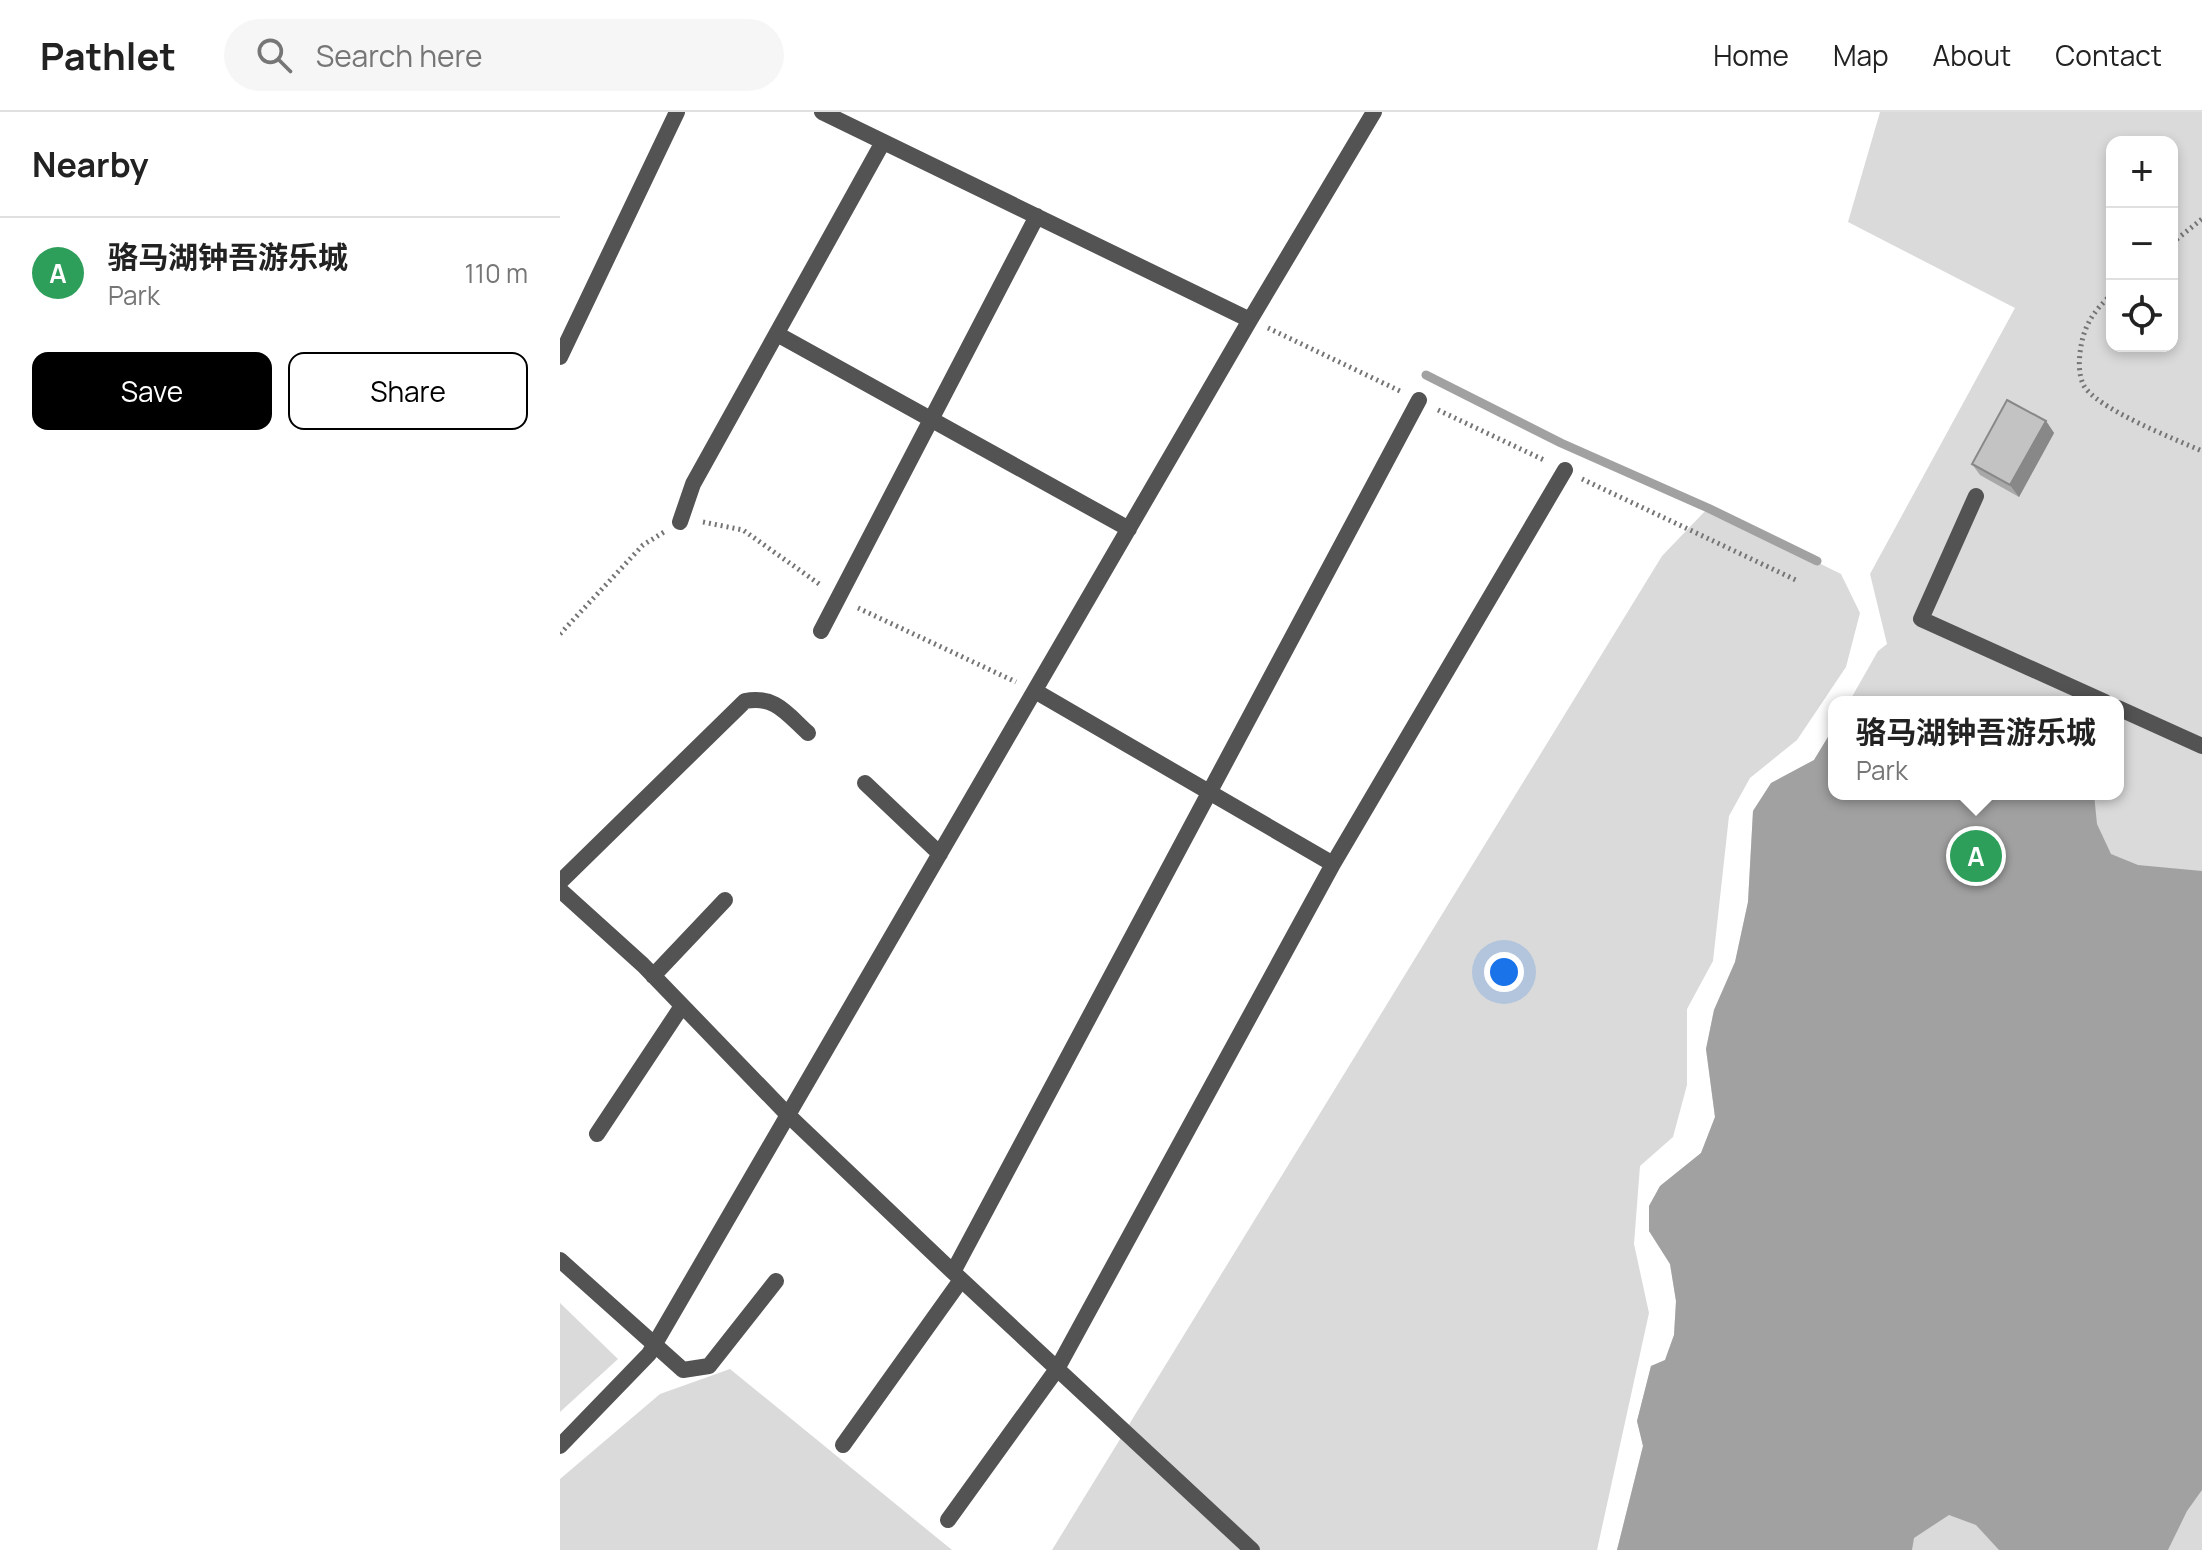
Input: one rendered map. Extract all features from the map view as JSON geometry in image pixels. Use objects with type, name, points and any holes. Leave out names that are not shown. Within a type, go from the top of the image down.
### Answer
[{"type":"street","points":[[560,357],[677,112]]},
{"type":"street","points":[[822,112],[1250,320]]},
{"type":"street","points":[[560,1446],[649,1354],[1374,112]]},
{"type":"street","points":[[680,522],[693,484],[883,142]]},
{"type":"street","points":[[821,631],[1037,216]]},
{"type":"street","points":[[777,334],[1129,529]]},
{"type":"street","points":[[843,1445],[957,1276],[1210,791],[1419,400]]},
{"type":"street","points":[[948,1520],[1057,1369],[1333,864],[1565,470]]},
{"type":"street","points":[[1976,496],[1921,619],[2092,696]]},
{"type":"street","points":[[1035,691],[1333,864]]},
{"type":"street","points":[[560,882],[745,701],[760,698],[776,704],[808,733]]},
{"type":"street","points":[[2124,711],[2202,746]]},
{"type":"street","points":[[865,783],[940,854]]},
{"type":"street","points":[[560,890],[653,976],[788,1115],[1252,1550]]},
{"type":"street","points":[[653,976],[725,900]]},
{"type":"street","points":[[597,1134],[682,1006]]},
{"type":"street","points":[[560,1260],[683,1370],[709,1366],[776,1281]]},
{"type":"path","points":[[2178,238],[2202,219]]},
{"type":"path","points":[[2106,300],[2093,312],[2083,333],[2078,360],[2083,385],[2101,404],[2202,451]]},
{"type":"path","points":[[1250,320],[1798,581]]},
{"type":"path","points":[[560,634],[643,545],[680,522],[714,522],[743,530],[838,597],[1035,691]]},
{"type":"shaded area","points":[[1880,112],[2202,112],[2202,1550],[1617,1550],[1643,1446],[1637,1421],[1651,1366],[1665,1360],[1674,1335],[1676,1301],[1670,1264],[1649,1231],[1649,1206],[1660,1186],[1701,1153],[1715,1117],[1706,1049],[1714,1010],[1735,962],[1748,902],[1753,811],[1771,783],[1814,760],[1828,737],[1828,800],[2124,800],[2124,696],[1852,696],[1878,651],[1887,644],[1870,574],[2015,308],[1848,222]]},
{"type":"shaded area","points":[[1708,508],[1841,574],[1860,613],[1846,667],[1797,740],[1750,778],[1729,816],[1713,961],[1687,1009],[1687,1085],[1673,1137],[1640,1166],[1634,1244],[1649,1313],[1597,1550],[1052,1550],[1662,556]]},
{"type":"shaded area","points":[[1828,737],[1828,800],[2095,800],[2097,824],[2111,854],[2138,865],[2202,871],[2202,1490],[2187,1511],[2168,1550],[1999,1550],[1976,1525],[1949,1515],[1914,1538],[1912,1550],[1617,1550],[1643,1446],[1637,1421],[1651,1366],[1665,1360],[1674,1335],[1676,1301],[1670,1264],[1649,1231],[1649,1206],[1660,1186],[1701,1153],[1715,1117],[1706,1049],[1714,1010],[1735,962],[1748,902],[1753,811],[1771,783],[1814,760]]},
{"type":"shaded area","points":[[560,1303],[618,1359],[560,1412]]},
{"type":"shaded area","points":[[730,1369],[952,1550],[560,1550],[560,1479],[660,1394]]},
{"type":"building","points":[[2007,400],[2046,421],[2010,485],[1972,464]]},
{"type":"waterway","points":[[1426,375],[1561,443],[1708,508],[1817,561]]},
{"type":"place","name":"骆马湖钟吾游乐城","points":[[1976,856]]}]
